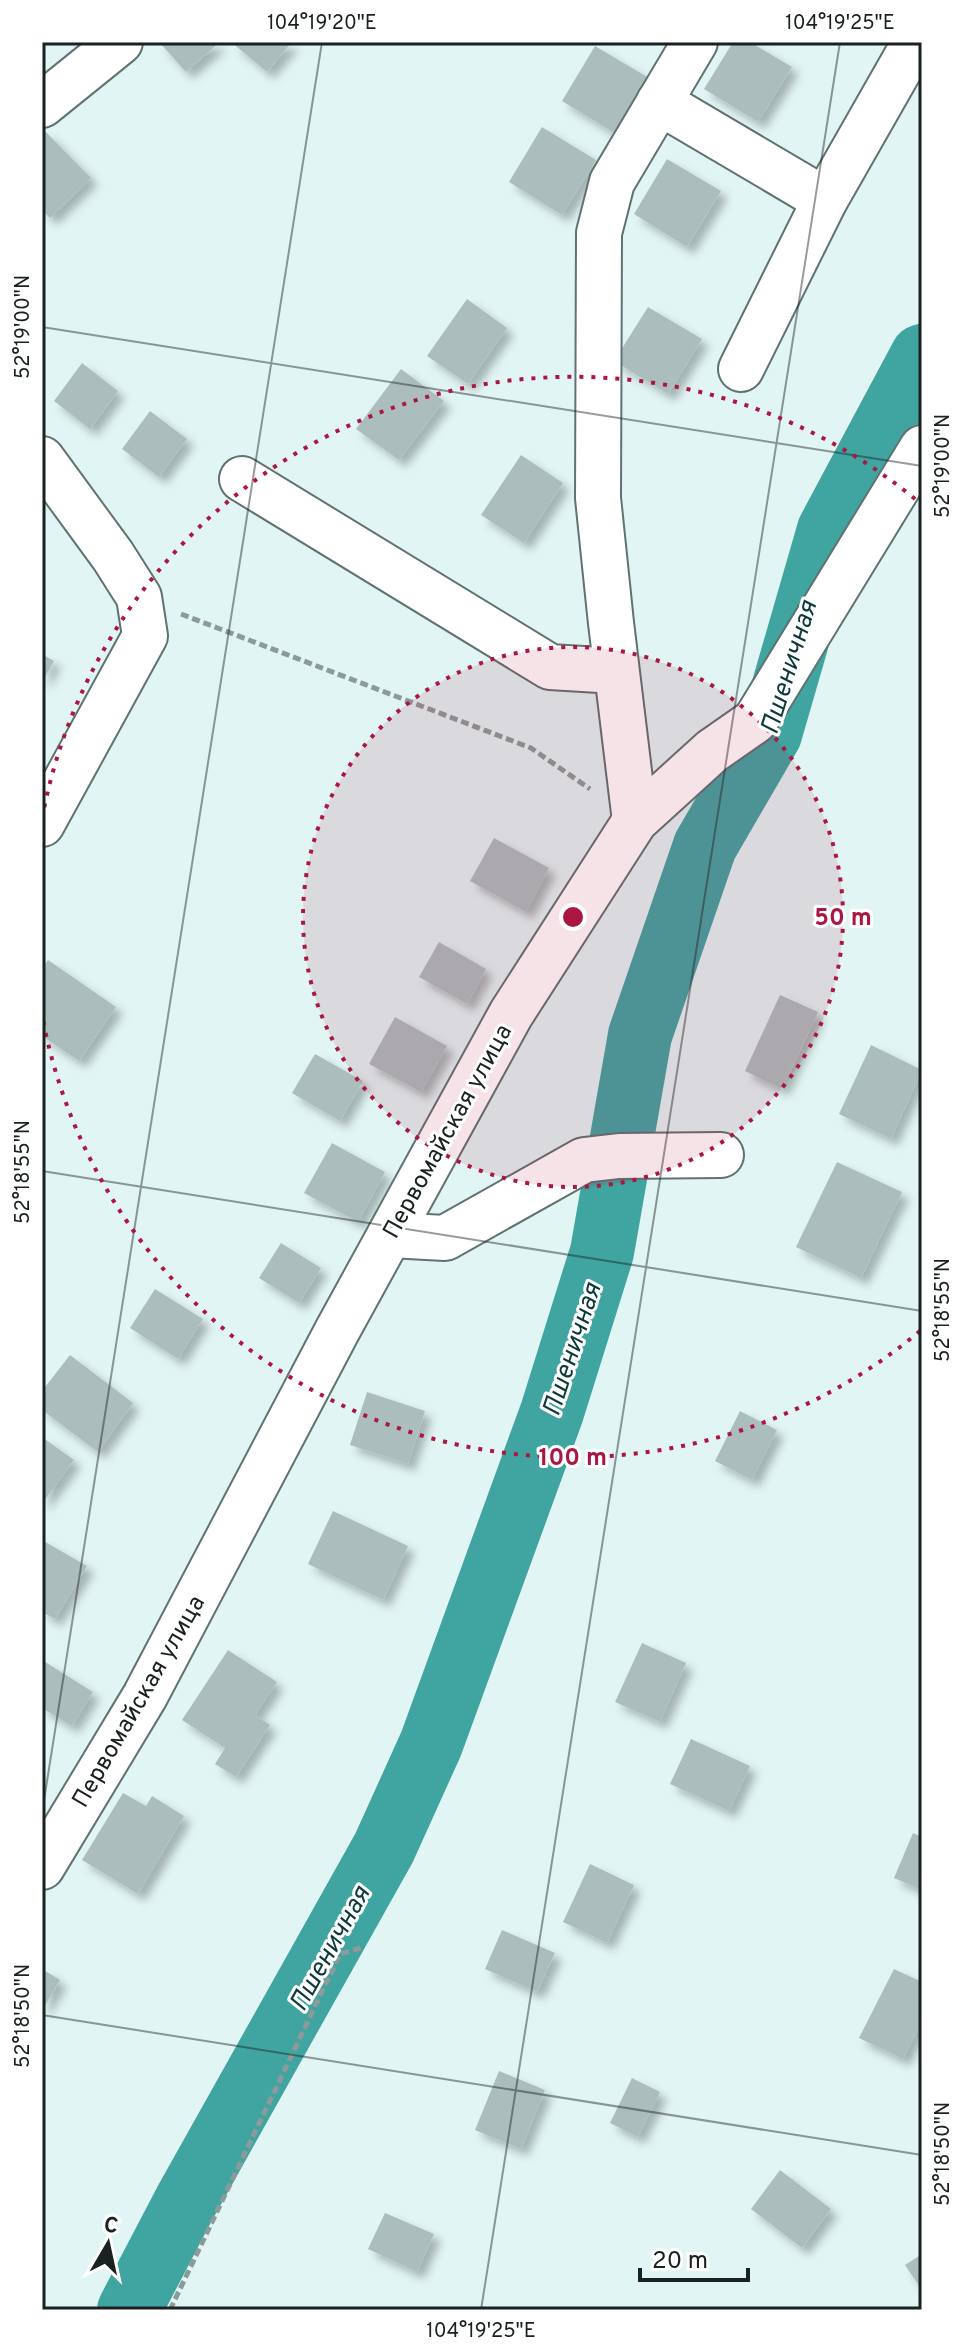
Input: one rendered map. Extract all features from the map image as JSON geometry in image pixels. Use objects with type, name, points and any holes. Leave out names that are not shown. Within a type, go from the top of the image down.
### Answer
[{"type":"street","points":[[42,105],[120,42]]},
{"type":"street","points":[[635,821],[598,498],[599,233],[612,182],[695,42]]},
{"type":"street","points":[[741,369],[825,200],[915,42]]},
{"type":"street","points":[[659,102],[825,200]]},
{"type":"street","name":"Первомайская улица","points":[[42,1867],[145,1696],[511,1014],[635,821],[712,751],[755,721],[922,448]]},
{"type":"street","points":[[42,459],[139,597],[145,636],[42,824]]},
{"type":"street","points":[[242,479],[550,667],[616,671]]},
{"type":"street","points":[[390,1235],[445,1238],[584,1160],[619,1156],[721,1155]]},
{"type":"path","points":[[139,597],[531,748],[635,821]]},
{"type":"path","points":[[170,2310],[340,1954],[364,1947]]},
{"type":"building","points":[[159,42],[220,42],[186,72]]},
{"type":"building","points":[[231,42],[292,42],[267,72]]},
{"type":"building","points":[[733,42],[750,42],[792,67],[758,122],[704,89]]},
{"type":"building","points":[[595,46],[649,78],[616,134],[562,101]]},
{"type":"building","points":[[542,127],[596,160],[562,215],[509,182]]},
{"type":"building","points":[[45,131],[91,178],[50,218],[42,210],[42,134]]},
{"type":"building","points":[[667,159],[721,191],[687,247],[634,214]]},
{"type":"building","points":[[467,299],[507,328],[468,384],[427,356]]},
{"type":"building","points":[[648,307],[702,339],[668,394],[614,361]]},
{"type":"building","points":[[82,363],[118,391],[90,429],[54,401]]},
{"type":"building","points":[[401,369],[444,401],[399,460],[356,429]]},
{"type":"building","points":[[150,411],[187,439],[159,477],[122,449]]},
{"type":"building","points":[[521,455],[563,483],[524,543],[481,515]]},
{"type":"building","points":[[42,654],[54,661],[42,683]]},
{"type":"building","points":[[494,838],[549,868],[526,912],[470,881]]},
{"type":"building","points":[[439,942],[486,969],[467,1004],[419,977]]},
{"type":"building","points":[[48,960],[116,1007],[79,1061],[42,1036],[42,969]]},
{"type":"building","points":[[780,995],[818,1012],[782,1089],[745,1071]]},
{"type":"building","points":[[395,1017],[447,1046],[421,1092],[369,1064]]},
{"type":"building","points":[[871,1045],[922,1070],[891,1139],[839,1114]]},
{"type":"building","points":[[315,1054],[363,1081],[340,1121],[292,1093]]},
{"type":"building","points":[[332,1143],[385,1172],[358,1222],[304,1193]]},
{"type":"building","points":[[837,1162],[902,1192],[861,1278],[796,1247]]},
{"type":"building","points":[[281,1243],[321,1268],[299,1303],[259,1278]]},
{"type":"building","points":[[155,1289],[203,1319],[178,1359],[130,1328]]},
{"type":"building","points":[[70,1355],[133,1403],[98,1452],[42,1410],[42,1391]]},
{"type":"building","points":[[367,1392],[425,1411],[408,1464],[350,1445]]},
{"type":"building","points":[[740,1411],[777,1430],[752,1480],[715,1461]]},
{"type":"building","points":[[42,1437],[74,1460],[42,1504]]},
{"type":"building","points":[[333,1511],[408,1546],[383,1600],[308,1564]]},
{"type":"building","points":[[42,1540],[87,1566],[55,1619],[42,1612]]},
{"type":"building","points":[[642,1643],[686,1663],[660,1722],[615,1702]]},
{"type":"building","points":[[228,1650],[277,1682],[255,1715],[270,1725],[236,1777],[215,1764],[225,1748],[182,1720]]},
{"type":"building","points":[[42,1660],[93,1692],[72,1726],[42,1708]]},
{"type":"building","points":[[691,1739],[750,1766],[729,1811],[670,1784]]},
{"type":"building","points":[[123,1793],[146,1806],[152,1796],[184,1816],[138,1894],[82,1860]]},
{"type":"building","points":[[913,1833],[922,1837],[922,1890],[894,1878]]},
{"type":"building","points":[[590,1864],[634,1885],[607,1943],[563,1922]]},
{"type":"building","points":[[502,1930],[555,1953],[537,1992],[485,1969]]},
{"type":"building","points":[[42,1969],[60,1980],[42,2011]]},
{"type":"building","points":[[894,1969],[922,1982],[922,2021],[903,2059],[859,2038]]},
{"type":"building","points":[[499,2071],[545,2090],[521,2149],[475,2130]]},
{"type":"building","points":[[632,2078],[660,2092],[638,2137],[610,2123]]},
{"type":"building","points":[[780,2170],[831,2209],[802,2248],[751,2209]]},
{"type":"building","points":[[385,2213],[434,2234],[417,2272],[368,2249]]},
{"type":"building","points":[[922,2254],[922,2290],[905,2265]]},
{"type":"waterway","name":"Пшеничная","points":[[129,2310],[185,2203],[384,1848],[431,1744],[552,1412],[602,1252],[640,1035],[705,846],[770,734],[829,530],[922,356]]}]
